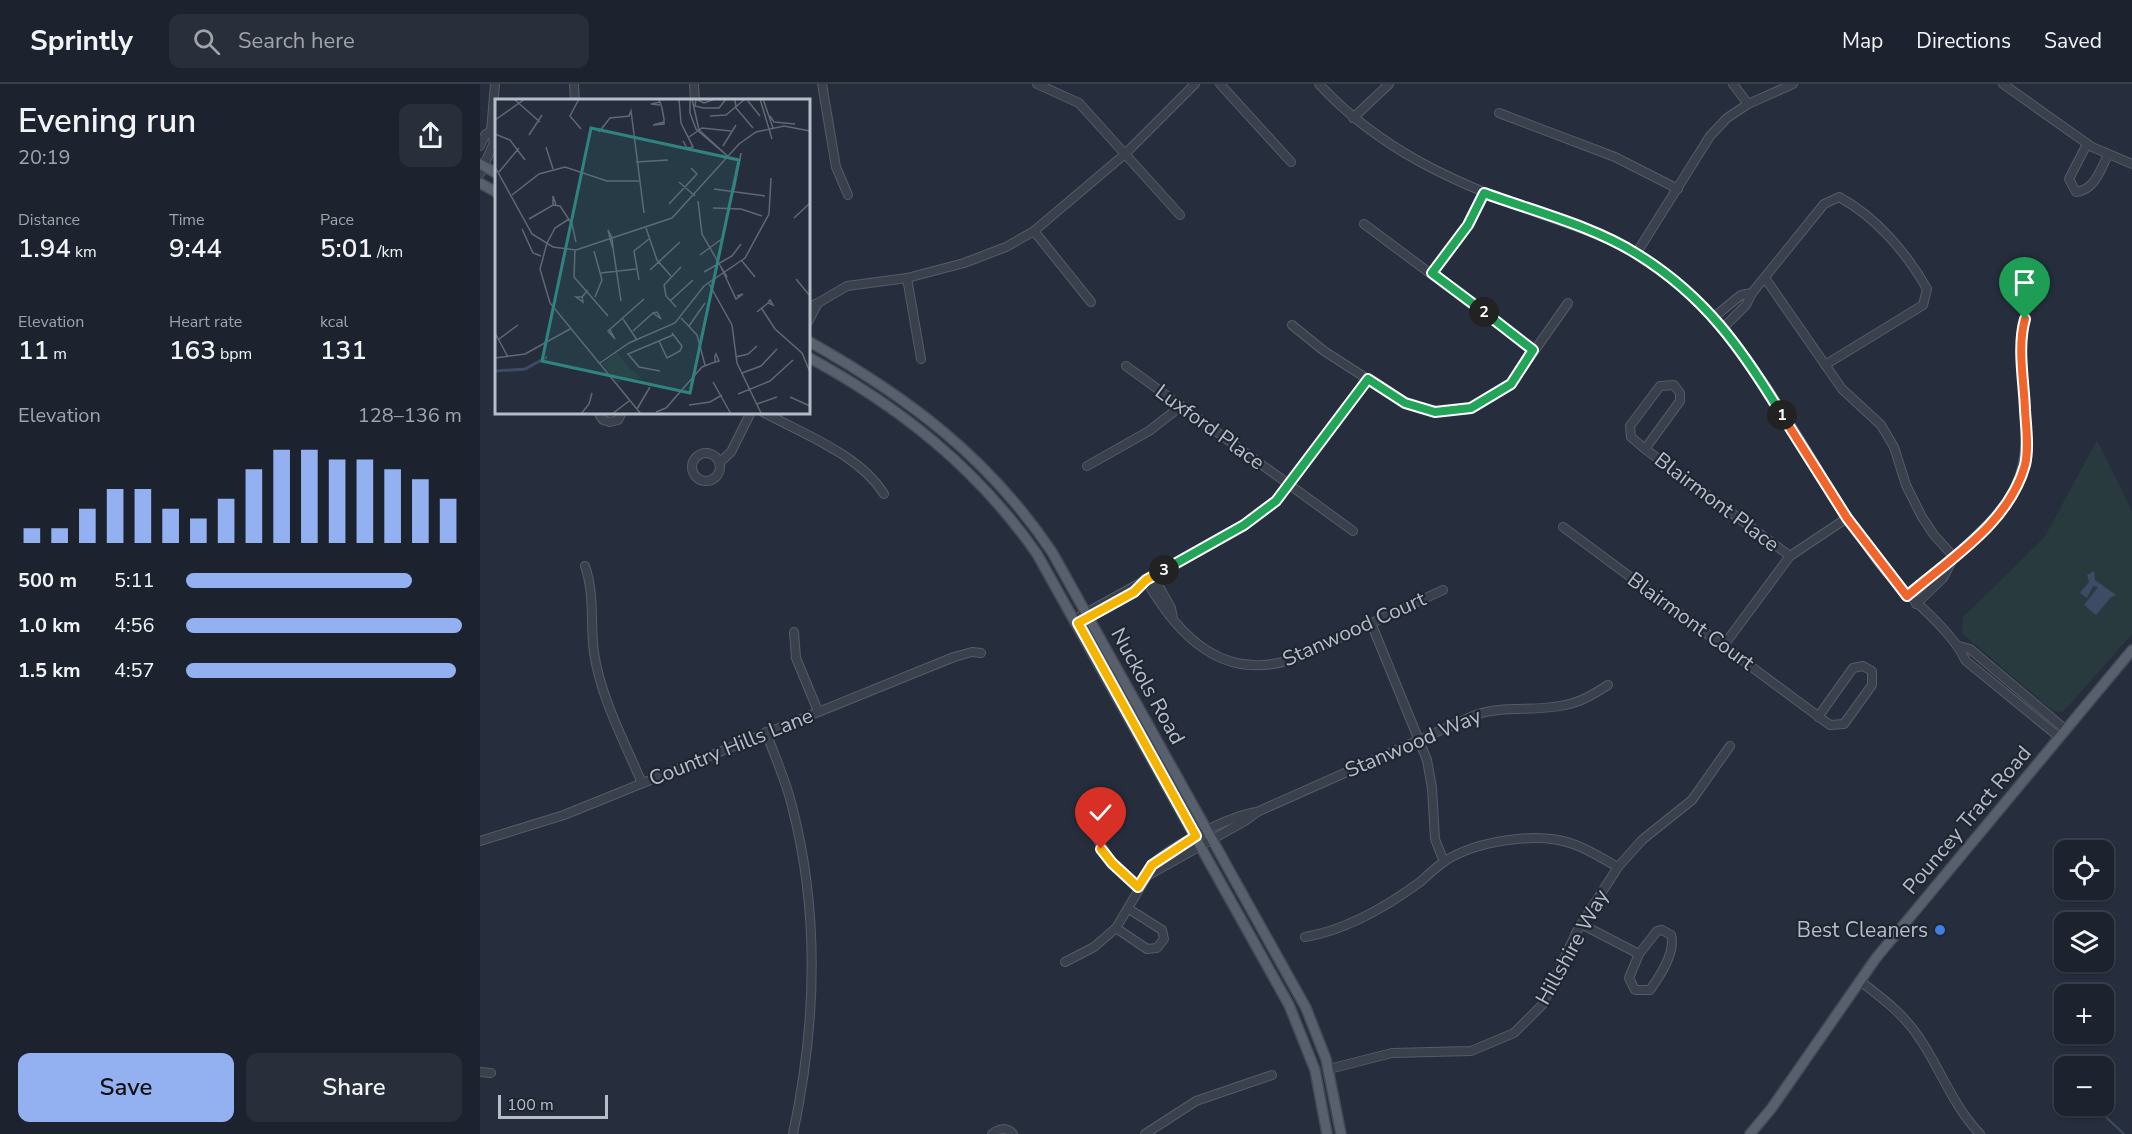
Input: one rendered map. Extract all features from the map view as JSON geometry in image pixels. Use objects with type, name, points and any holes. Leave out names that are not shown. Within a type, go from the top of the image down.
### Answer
[{"type":"main road","points":[[480,183],[495,191]]},
{"type":"main road","name":"Nuckols Road","points":[[810,343],[898,395],[973,456],[1017,504],[1040,534],[1087,612],[1306,1008],[1329,1069],[1341,1134]]},
{"type":"main road","name":"Nuckols Road","points":[[810,358],[901,413],[971,473],[1028,540],[1075,619],[1298,1023],[1317,1076],[1328,1134]]},
{"type":"main road","name":"Pouncey Tract Road","points":[[1750,1134],[1771,1109],[1860,981],[1898,931],[2132,650]]},
{"type":"street","points":[[481,168],[494,143],[491,131],[495,84]]},
{"type":"street","points":[[574,84],[575,99]]},
{"type":"street","points":[[694,84],[695,99]]},
{"type":"street","points":[[822,84],[836,167],[848,195]]},
{"type":"street","points":[[1038,84],[1079,103],[1180,215]]},
{"type":"street","points":[[810,306],[847,285],[907,278],[964,263],[1006,247],[1034,231],[1125,154],[1195,84]]},
{"type":"street","points":[[1220,84],[1291,162]]},
{"type":"street","points":[[1319,84],[1353,118],[1416,161],[1484,193],[1605,238],[1636,254],[1679,284],[1714,317],[1746,356],[1847,518],[1907,596],[1959,646],[1970,649],[2063,734]]},
{"type":"street","points":[[1353,118],[1389,84]]},
{"type":"street","points":[[1732,84],[1748,104]]},
{"type":"street","points":[[1636,254],[1710,136],[1728,118],[1748,104],[1793,84]]},
{"type":"street","points":[[2003,84],[2087,144],[2132,164]]},
{"type":"street","points":[[1498,113],[1615,158],[1678,189]]},
{"type":"street","points":[[480,146],[485,135],[491,131]]},
{"type":"street","points":[[2087,144],[2069,179],[2076,192],[2088,190],[2108,155]]},
{"type":"street","points":[[1432,273],[1468,225],[1484,193]]},
{"type":"street","points":[[1723,328],[1746,305],[1752,293],[1824,204],[1839,196],[1859,208],[1915,267],[1927,289],[1923,305],[1825,365]]},
{"type":"street","points":[[1364,224],[1533,350]]},
{"type":"street","points":[[1034,231],[1091,302]]},
{"type":"street","points":[[907,278],[921,359]]},
{"type":"street","points":[[1765,278],[1842,389],[1881,425],[1894,447],[1906,485],[1922,517],[1934,535],[1954,557]]},
{"type":"street","points":[[1714,317],[1742,295],[1752,293]]},
{"type":"street","points":[[810,318],[818,303]]},
{"type":"street","points":[[1292,325],[1405,403],[1435,412],[1471,408],[1511,384],[1568,303]]},
{"type":"street","points":[[1907,596],[1995,520],[2013,495],[2025,463],[2022,328],[2025,319]]},
{"type":"street","name":"Luxford Place","points":[[1126,366],[1353,531]]},
{"type":"street","points":[[1075,619],[1134,592],[1149,578],[1244,525],[1276,501],[1368,379]]},
{"type":"street","name":"Blairmont Place","points":[[1645,449],[1680,400],[1680,393],[1674,385],[1667,383],[1660,386],[1630,426],[1631,437],[1645,449],[1790,556]]},
{"type":"street","points":[[1088,466],[1149,431],[1181,406]]},
{"type":"street","points":[[599,414],[603,420],[610,422],[618,420],[621,414]]},
{"type":"street","points":[[719,463],[731,452],[750,414]]},
{"type":"street","points":[[767,414],[837,453],[874,480],[884,494]]},
{"type":"street","points":[[1724,645],[1790,556],[1847,518]]},
{"type":"street","name":"Blairmont Court","points":[[1563,527],[1818,717],[1833,726],[1844,724],[1872,685],[1873,675],[1869,669],[1863,666],[1853,668],[1818,717]]},
{"type":"street","points":[[1916,604],[1943,578],[1954,557]]},
{"type":"street","points":[[585,566],[592,591],[592,635],[598,673],[642,783]]},
{"type":"street","name":"Stanwood Court","points":[[1149,578],[1171,608],[1173,618],[1187,636],[1208,652],[1227,660],[1249,665],[1290,660],[1443,590]]},
{"type":"street","points":[[1371,623],[1419,739],[1430,772],[1435,839],[1444,861]]},
{"type":"street","points":[[794,632],[796,658],[818,711]]},
{"type":"street","name":"Country Hills Lane","points":[[480,841],[543,823],[954,657],[967,653],[981,653]]},
{"type":"street","name":"Stanwood Way","points":[[1065,962],[1094,948],[1116,928],[1129,909],[1138,887],[1152,865],[1211,834],[1485,711],[1562,706],[1584,699],[1608,686]]},
{"type":"street","points":[[766,732],[788,792],[798,832],[812,951],[810,1036],[793,1134]]},
{"type":"street","name":"Hillshire Way","points":[[1329,1069],[1392,1053],[1471,1051],[1514,1033],[1530,1019],[1549,995],[1581,924],[1618,867],[1642,840],[1692,800],[1730,746]]},
{"type":"street","points":[[1080,813],[1112,863],[1138,887]]},
{"type":"street","points":[[1305,937],[1340,927],[1382,907],[1444,861],[1494,843],[1537,838],[1573,844],[1618,867]]},
{"type":"street","points":[[1116,928],[1147,949],[1157,948],[1164,939],[1162,930],[1129,909]]},
{"type":"street","points":[[1581,924],[1639,954]]},
{"type":"street","points":[[1662,930],[1671,935],[1674,946],[1669,956],[1650,990],[1642,992],[1635,990],[1629,978],[1639,954],[1657,932],[1662,930]]},
{"type":"street","points":[[1860,981],[1912,1028],[1929,1052],[1957,1105],[1980,1134]]},
{"type":"street","points":[[480,1072],[491,1073]]},
{"type":"street","points":[[1145,1134],[1196,1101],[1272,1075]]},
{"type":"street","points":[[992,1134],[1006,1129],[1013,1134]]},
{"type":"shaded area","points":[[2097,440],[2132,511],[2132,634],[2063,712],[2053,711],[1962,633],[1963,617],[2044,538]]},
{"type":"water","points":[[2094,571],[2095,580],[2116,595],[2111,597],[2096,615],[2084,605],[2098,587],[2093,586],[2087,598],[2080,593],[2089,582],[2087,575]]},
{"type":"waterway","points":[[2105,1116],[2124,1134]]},
{"type":"place","name":"Best Cleaners","points":[[1940,930]]},
{"type":"route","points":[[1101,849],[1112,863],[1138,887],[1152,865],[1196,836],[1078,623],[1134,592],[1146,580],[1244,525],[1276,501],[1368,379],[1405,403],[1435,412],[1471,408],[1495,396],[1511,384],[1533,350],[1432,273],[1468,225],[1484,193],[1605,238],[1636,254],[1679,284],[1714,317],[1746,356],[1847,518],[1881,566],[1907,596],[1995,520],[2013,495],[2025,463],[2022,328],[2025,319]]}]
